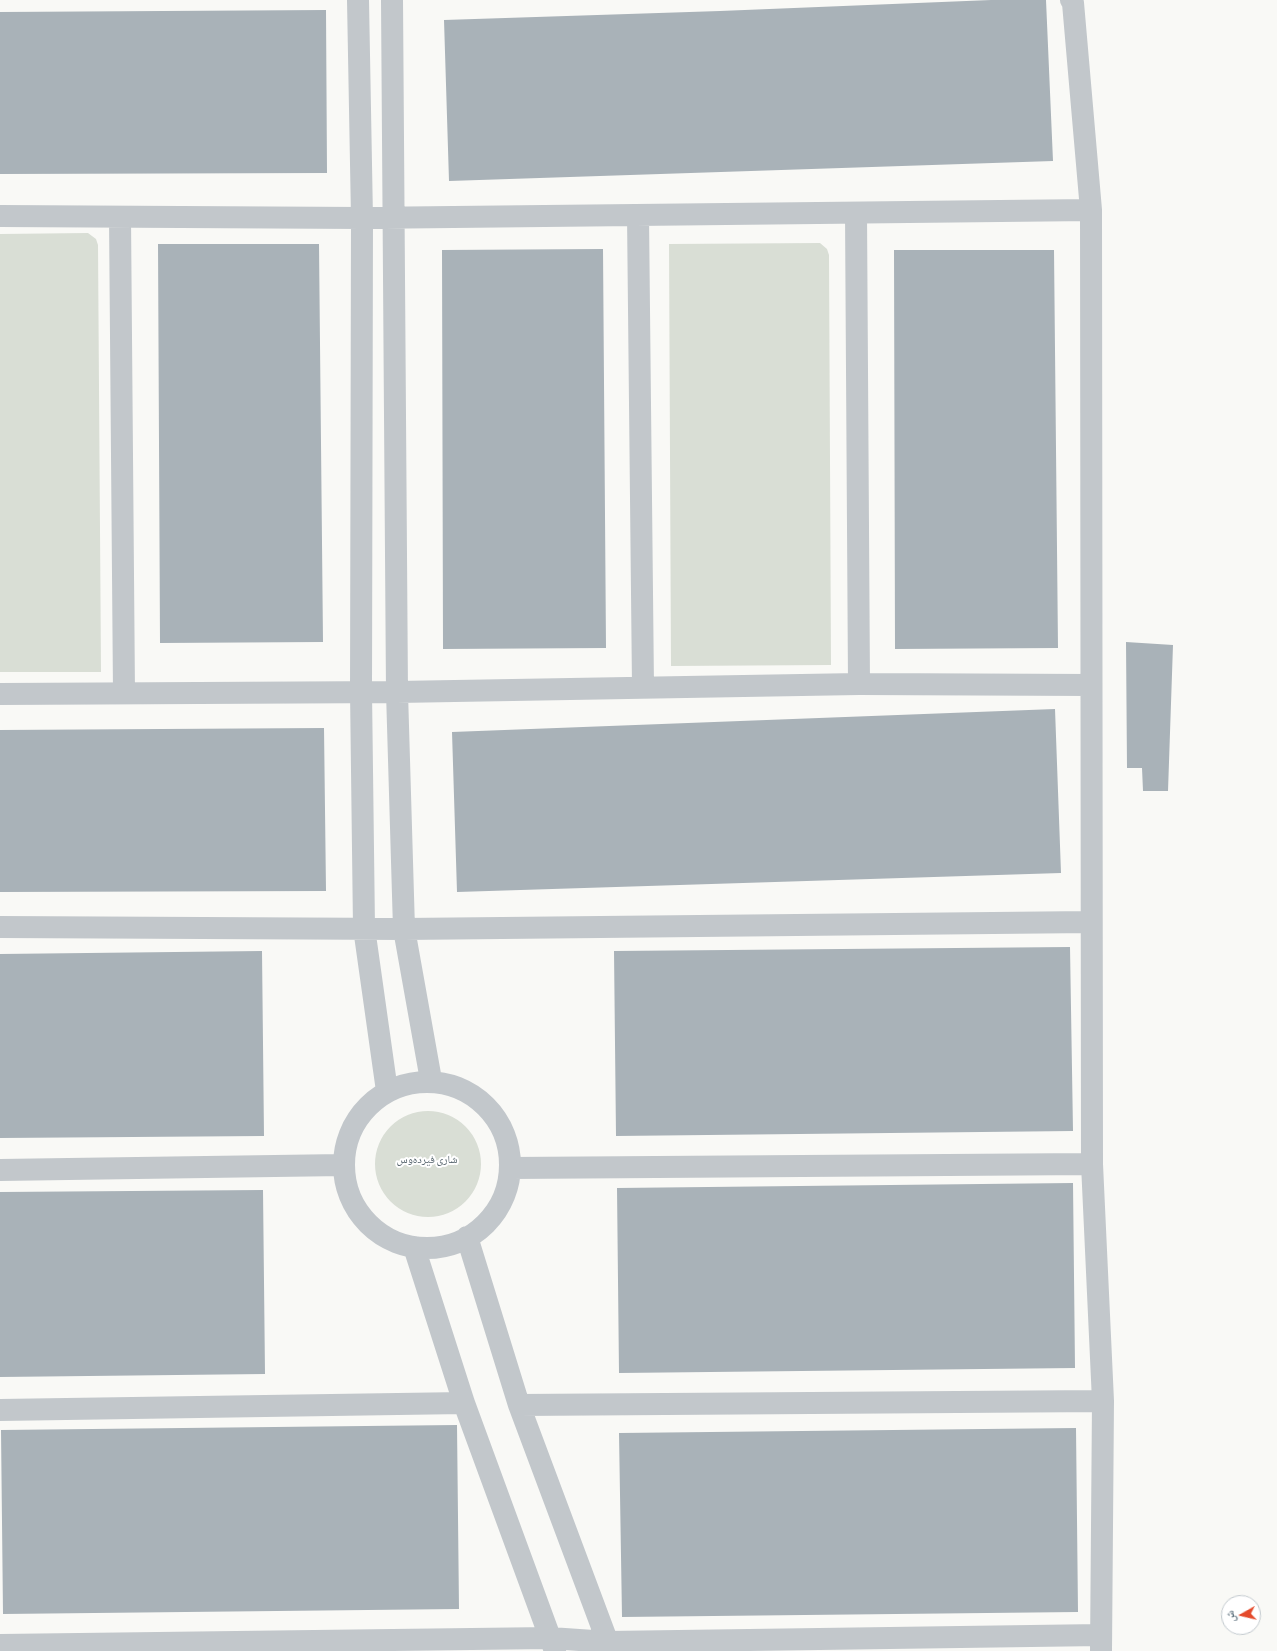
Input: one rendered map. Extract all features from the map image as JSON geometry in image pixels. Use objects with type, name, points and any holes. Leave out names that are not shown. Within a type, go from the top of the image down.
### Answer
[{"type":"street","points":[[358,0],[362,218],[361,691],[364,928],[387,1091]]},
{"type":"street","points":[[392,0],[395,217],[397,692],[404,929],[431,1080]]},
{"type":"street","points":[[0,1645],[552,1644],[609,1646],[1101,1643],[1102,1401],[1092,1164],[1091,210],[1073,3],[1071,0]]},
{"type":"street","points":[[0,216],[362,218],[1091,210]]},
{"type":"street","points":[[856,213],[859,684]]},
{"type":"street","points":[[638,215],[643,687]]},
{"type":"street","points":[[120,217],[124,693]]},
{"type":"street","points":[[0,694],[397,692],[859,684],[1091,685]]},
{"type":"street","points":[[0,927],[404,929],[1091,922]]},
{"type":"street","points":[[431,1080],[464,1089],[487,1107],[503,1130],[511,1168],[508,1186],[497,1211],[479,1230],[456,1244],[430,1249],[403,1245],[379,1234],[360,1215],[347,1191],[343,1165],[348,1136],[362,1112],[387,1091],[409,1082],[431,1080]]},
{"type":"street","points":[[511,1168],[1092,1164]]},
{"type":"street","points":[[0,1170],[343,1165]]},
{"type":"street","points":[[467,1237],[519,1406],[609,1646]]},
{"type":"street","points":[[414,1247],[464,1402],[552,1644]]},
{"type":"street","points":[[519,1406],[1102,1401]]},
{"type":"street","points":[[0,1410],[464,1402]]},
{"type":"shaded area","points":[[88,233],[96,239],[98,245],[101,672],[0,672],[0,234]]},
{"type":"shaded area","points":[[820,243],[827,249],[829,255],[831,665],[671,666],[669,244]]},
{"type":"shaded area","points":[[428,1111],[448,1115],[465,1127],[477,1144],[481,1164],[477,1184],[465,1201],[448,1213],[428,1217],[408,1213],[391,1201],[379,1184],[375,1164],[379,1144],[391,1127],[408,1115]]},
{"type":"building","points":[[991,0],[1046,0],[1053,161],[449,181],[444,20]]},
{"type":"building","points":[[326,10],[327,173],[0,174],[0,12]]},
{"type":"building","points":[[158,244],[319,244],[323,642],[160,643]]},
{"type":"building","points":[[603,249],[606,648],[443,649],[442,250]]},
{"type":"building","points":[[894,250],[1054,250],[1058,648],[895,649]]},
{"type":"building","points":[[1126,642],[1173,645],[1168,791],[1143,791],[1142,768],[1127,768]]},
{"type":"building","points":[[1055,709],[1061,873],[457,892],[452,732]]},
{"type":"building","points":[[324,728],[326,891],[0,892],[0,730]]},
{"type":"building","points":[[1070,947],[1073,1131],[616,1136],[614,951]]},
{"type":"building","points":[[262,951],[264,1136],[0,1138],[0,954]]},
{"type":"building","points":[[1073,1183],[1075,1368],[619,1373],[617,1188]]},
{"type":"building","points":[[263,1190],[265,1374],[0,1377],[0,1192]]},
{"type":"building","points":[[457,1425],[459,1609],[3,1614],[1,1430]]},
{"type":"building","points":[[1076,1428],[1078,1612],[622,1617],[619,1433]]},
{"type":"district","name":"شاری فیردەوس","points":[[427,1160]]}]
